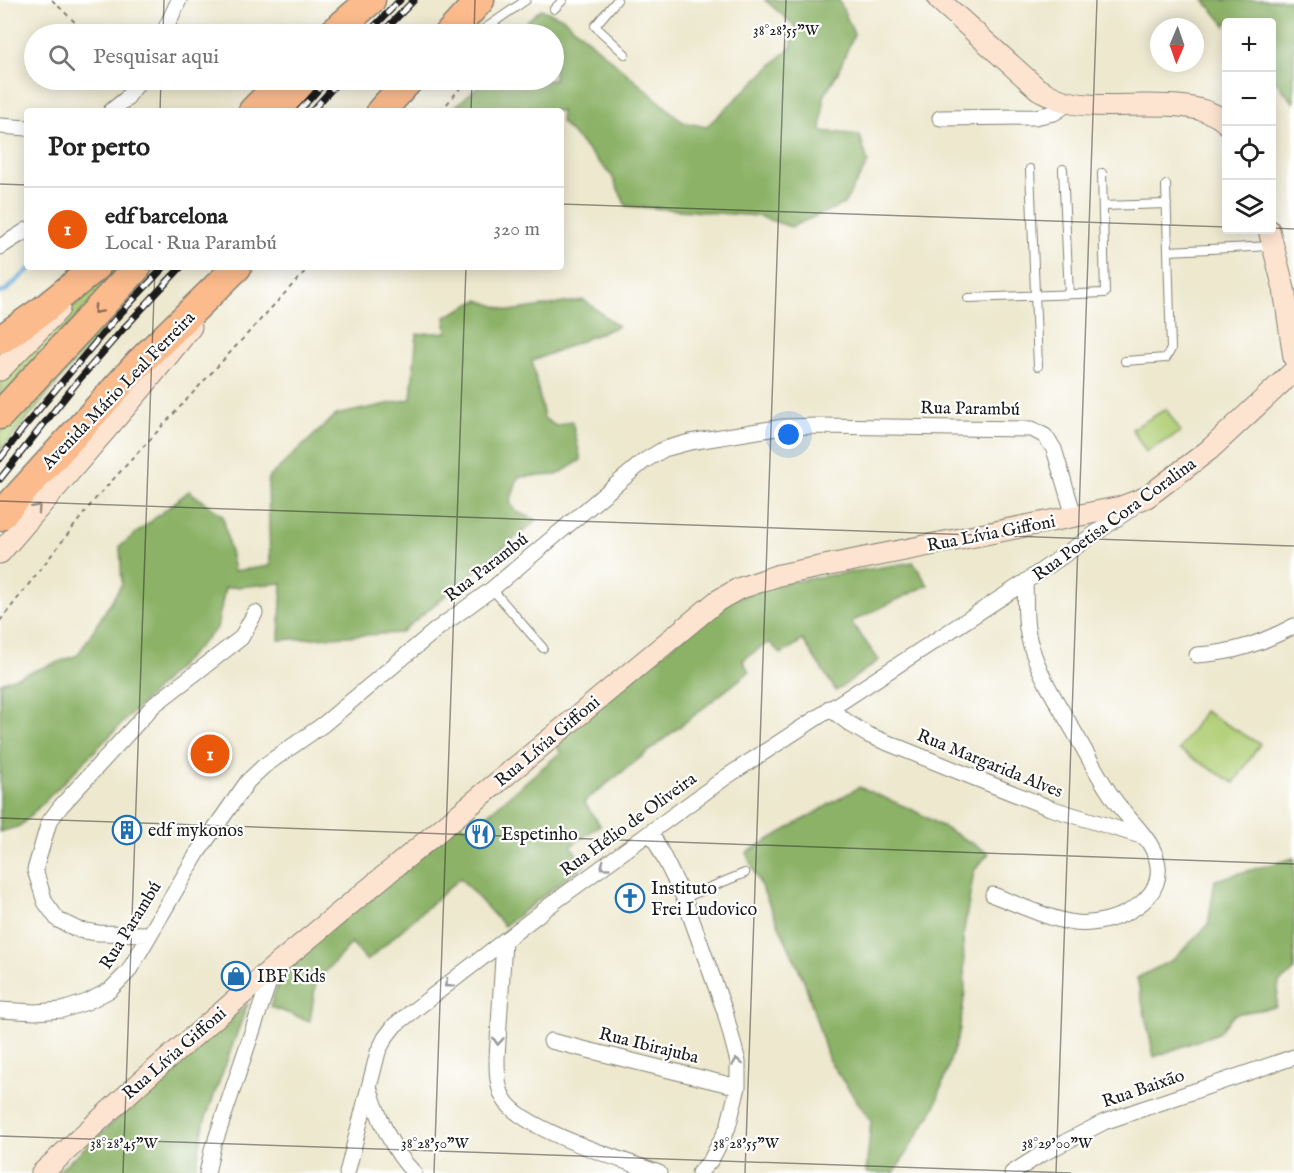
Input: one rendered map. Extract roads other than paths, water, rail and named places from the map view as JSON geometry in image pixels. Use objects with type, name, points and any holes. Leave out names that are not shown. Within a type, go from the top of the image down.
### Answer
[{"type":"highway","points":[[343,24],[371,0]]},
{"type":"highway","points":[[357,24],[378,0]]},
{"type":"highway","points":[[458,24],[480,0]]},
{"type":"highway","points":[[256,108],[274,90]]},
{"type":"highway","points":[[283,108],[300,90]]},
{"type":"highway","points":[[385,108],[400,90]]},
{"type":"highway","points":[[0,340],[43,310],[93,270]]},
{"type":"highway","points":[[0,415],[134,270]]},
{"type":"highway","name":"Avenida Mário Leal Ferreira","points":[[0,516],[140,362],[232,273]]},
{"type":"street","points":[[168,24],[179,0]]},
{"type":"street","points":[[939,0],[1038,89],[1069,103],[1183,106],[1204,111],[1222,119]]},
{"type":"street","points":[[115,108],[133,90]]},
{"type":"street","points":[[940,118],[1035,117],[1054,113],[1069,103]]},
{"type":"street","points":[[0,126],[24,128]]},
{"type":"street","points":[[0,247],[24,232]]},
{"type":"street","points":[[1271,238],[1290,316],[1294,358]]},
{"type":"street","points":[[0,370],[94,270]]},
{"type":"street","points":[[0,553],[162,364],[232,273]]},
{"type":"street","name":"Rua Poetisa Cora Coralina","points":[[993,895],[1075,923],[1094,922],[1121,916],[1140,905],[1151,894],[1158,867],[1154,853],[1109,793],[1053,694],[1031,646],[1026,623],[1025,582],[1147,497],[1209,450],[1294,371]]},
{"type":"street","name":"Rua Parambú","points":[[0,1010],[35,1012],[62,1010],[87,1002],[110,990],[128,972],[198,852],[248,781],[264,766],[324,724],[437,629],[492,589],[644,461],[664,449],[690,442],[783,427],[1032,429],[1045,436],[1054,449],[1074,516]]},
{"type":"street","name":"Rua Lívia Giffoni","points":[[42,1173],[142,1080],[274,967],[717,601],[738,589],[779,575],[1121,507],[1147,497]]},
{"type":"street","name":"Rua Hélio de Oliveira","points":[[347,1173],[378,1052],[395,1025],[504,941],[726,777],[1025,582]]},
{"type":"street","points":[[150,934],[98,933],[79,930],[58,920],[45,902],[35,870],[44,836],[49,822],[61,806],[154,705],[241,638],[255,613]]},
{"type":"street","points":[[1197,655],[1224,654],[1275,636],[1294,626]]},
{"type":"street","name":"Rua Margarida Alves","points":[[830,708],[849,724],[868,735],[1050,808],[1144,837]]},
{"type":"street","points":[[651,832],[684,898],[733,1037],[738,1062],[738,1087],[730,1119],[711,1160],[699,1173]]},
{"type":"street","points":[[504,941],[496,1058],[503,1099],[514,1112],[543,1130],[659,1173]]},
{"type":"street","points":[[207,1173],[214,1143],[274,967]]},
{"type":"street","name":"Rua Ibirajuba","points":[[551,1041],[738,1087]]},
{"type":"street","name":"Rua Baixão","points":[[1012,1173],[1040,1155],[1104,1122],[1294,1057]]},
{"type":"street","points":[[369,1090],[380,1122],[403,1162],[414,1173]]},
{"type":"lane","points":[[491,24],[526,0]]},
{"type":"lane","points":[[554,9],[563,0]]},
{"type":"lane","points":[[616,0],[595,26],[625,54]]},
{"type":"lane","points":[[386,108],[408,90]]},
{"type":"lane","points":[[1030,169],[1038,366]]},
{"type":"lane","points":[[1063,169],[1069,294]]},
{"type":"lane","points":[[968,298],[1105,293],[1102,173]]},
{"type":"lane","points":[[1125,361],[1166,358],[1172,349],[1166,185]]},
{"type":"lane","points":[[1102,206],[1167,204]]},
{"type":"lane","points":[[1168,251],[1271,238]]},
{"type":"lane","points":[[492,589],[543,648]]},
{"type":"lane","points":[[684,898],[745,873]]},
{"type":"waterway","points":[[0,293],[29,270]]},
{"type":"railway","points":[[377,24],[400,0]]},
{"type":"railway","points":[[391,24],[414,0]]},
{"type":"railway","points":[[302,108],[318,90]]},
{"type":"railway","points":[[315,108],[331,90]]},
{"type":"railway","points":[[0,459],[116,318],[161,270]]},
{"type":"railway","points":[[0,479],[78,381],[178,270]]},
{"type":"place","name":"edf barcelona","points":[[210,754]]},
{"type":"place","name":"edf mykonos","points":[[127,830]]},
{"type":"place","name":"Espetinho","points":[[480,834]]},
{"type":"place","name":"Instituto Frei Ludovico","points":[[630,898]]},
{"type":"place","name":"IBF Kids","points":[[236,976]]}]
